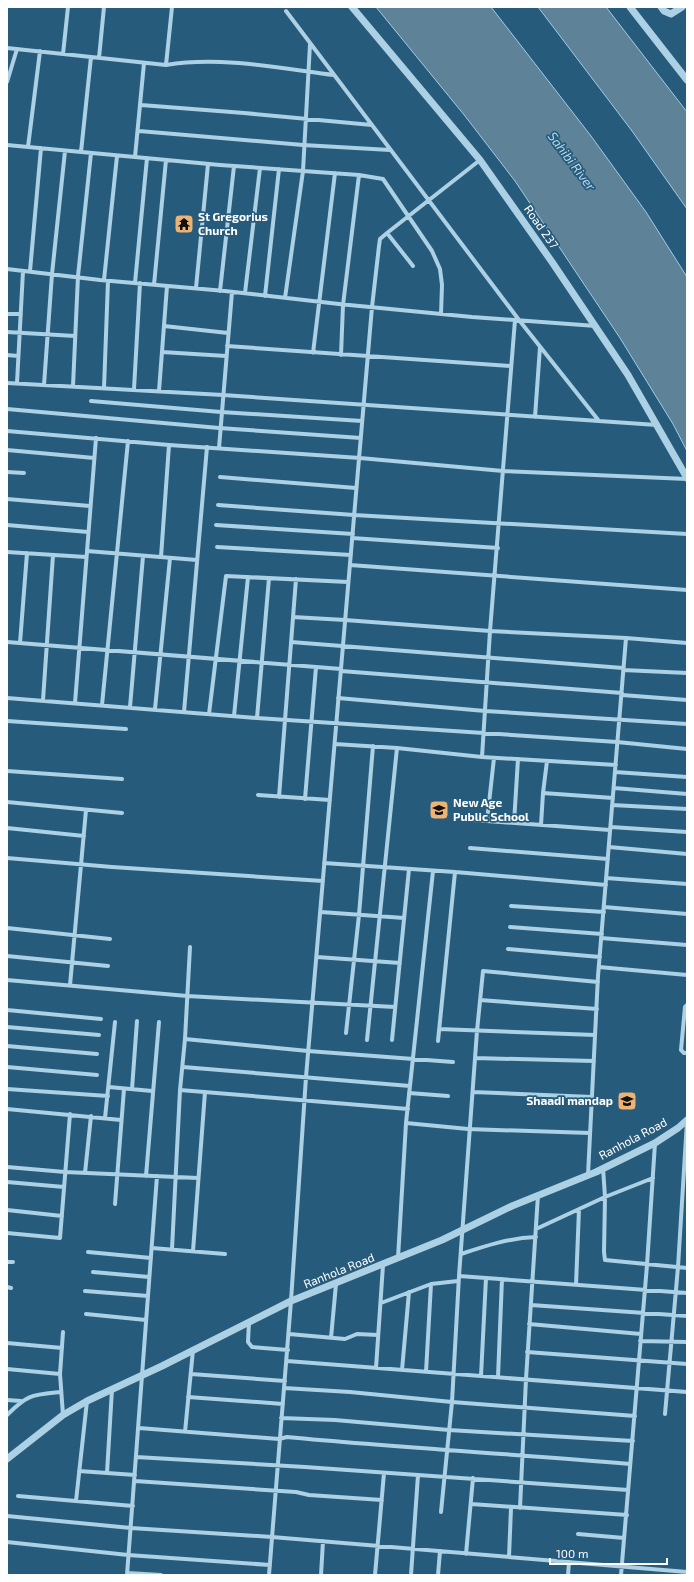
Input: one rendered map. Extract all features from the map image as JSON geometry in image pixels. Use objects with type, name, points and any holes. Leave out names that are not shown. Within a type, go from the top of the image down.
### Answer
[{"type":"street","points":[[62,54],[68,7]]},
{"type":"street","points":[[99,58],[104,7]]},
{"type":"street","points":[[166,65],[172,7]]},
{"type":"street","name":"Road 237","points":[[352,7],[480,160],[596,326],[628,375],[687,478]]},
{"type":"street","points":[[630,7],[687,80]]},
{"type":"street","points":[[661,7],[664,11],[671,14],[682,7]]},
{"type":"street","points":[[286,11],[517,320],[599,421]]},
{"type":"street","points":[[285,298],[302,171],[310,43]]},
{"type":"street","points":[[7,48],[166,65],[208,62],[308,71],[334,75]]},
{"type":"street","points":[[7,82],[17,49]]},
{"type":"street","points":[[28,147],[40,51]]},
{"type":"street","points":[[81,152],[91,57]]},
{"type":"street","points":[[135,157],[139,131],[144,63]]},
{"type":"street","points":[[141,105],[372,125]]},
{"type":"street","points":[[139,131],[303,145],[390,150]]},
{"type":"street","points":[[7,145],[208,164],[359,175],[383,179],[432,251],[440,269],[442,285],[441,314]]},
{"type":"street","points":[[30,271],[41,148]]},
{"type":"street","points":[[44,385],[52,274],[65,151]]},
{"type":"street","points":[[73,386],[78,276],[91,153]]},
{"type":"street","points":[[104,388],[106,280],[117,156]]},
{"type":"street","points":[[135,283],[146,158]]},
{"type":"street","points":[[154,285],[166,160]]},
{"type":"street","points":[[269,1575],[279,1439],[288,1350],[308,1051],[372,307],[380,239],[480,160]]},
{"type":"street","points":[[196,288],[208,164]]},
{"type":"street","points":[[220,290],[234,166]]},
{"type":"street","points":[[245,293],[260,168]]},
{"type":"street","points":[[265,296],[279,169]]},
{"type":"street","points":[[313,353],[335,173]]},
{"type":"street","points":[[341,355],[343,304],[359,175]]},
{"type":"street","points":[[387,233],[413,266]]},
{"type":"street","points":[[7,269],[441,314],[596,326]]},
{"type":"street","points":[[16,384],[24,271]]},
{"type":"street","points":[[134,389],[140,283]]},
{"type":"street","points":[[159,391],[167,286]]},
{"type":"street","points":[[219,448],[219,428],[232,292]]},
{"type":"street","points":[[7,314],[21,314]]},
{"type":"street","points":[[482,757],[490,631],[496,576],[507,415],[517,320]]},
{"type":"street","points":[[164,326],[228,333]]},
{"type":"street","points":[[7,332],[75,336]]},
{"type":"street","points":[[227,346],[511,366]]},
{"type":"street","points":[[535,417],[540,347]]},
{"type":"street","points":[[162,352],[226,356]]},
{"type":"street","points":[[7,355],[18,356]]},
{"type":"street","points":[[7,383],[134,389],[658,425]]},
{"type":"street","points":[[91,401],[221,412],[362,421]]},
{"type":"street","points":[[7,409],[219,428],[361,438]]},
{"type":"street","points":[[7,431],[207,448],[360,458],[503,471],[687,478]]},
{"type":"street","points":[[75,703],[96,438]]},
{"type":"street","points":[[102,705],[128,441]]},
{"type":"street","points":[[160,557],[169,445]]},
{"type":"street","points":[[184,712],[207,448]]},
{"type":"street","points":[[7,450],[94,458]]},
{"type":"street","points":[[7,472],[24,473]]},
{"type":"street","points":[[220,477],[356,488]]},
{"type":"street","points":[[7,499],[90,506]]},
{"type":"street","points":[[218,505],[354,515],[499,522],[687,534]]},
{"type":"street","points":[[7,525],[88,532]]},
{"type":"street","points":[[216,526],[498,548]]},
{"type":"street","points":[[218,547],[351,556]]},
{"type":"street","points":[[87,551],[197,560]]},
{"type":"street","points":[[7,552],[86,557]]},
{"type":"street","points":[[20,643],[27,553]]},
{"type":"street","points":[[43,700],[53,555]]},
{"type":"street","points":[[130,707],[143,556]]},
{"type":"street","points":[[155,709],[170,558]]},
{"type":"street","points":[[350,565],[687,590]]},
{"type":"street","points":[[209,714],[226,576],[348,582]]},
{"type":"street","points":[[234,716],[248,577]]},
{"type":"street","points":[[257,718],[269,578]]},
{"type":"street","points":[[279,796],[296,579]]},
{"type":"street","points":[[293,617],[490,631],[626,638],[687,644]]},
{"type":"street","points":[[588,1175],[599,967],[626,638]]},
{"type":"street","points":[[7,642],[316,667],[687,700]]},
{"type":"street","points":[[291,642],[687,673]]},
{"type":"street","points":[[305,799],[316,667]]},
{"type":"street","points":[[7,698],[257,718],[285,718],[484,734],[618,742],[687,749]]},
{"type":"street","points":[[338,698],[485,711],[687,724]]},
{"type":"street","points":[[7,721],[126,730]]},
{"type":"street","points":[[335,744],[397,748],[494,758],[616,765]]},
{"type":"street","points":[[346,1033],[355,960],[373,746]]},
{"type":"street","points":[[367,1040],[397,748]]},
{"type":"street","points":[[487,821],[494,758]]},
{"type":"street","points":[[514,823],[518,759]]},
{"type":"street","points":[[541,825],[547,761]]},
{"type":"street","points":[[7,771],[122,779]]},
{"type":"street","points":[[615,772],[687,777]]},
{"type":"street","points":[[614,788],[687,794]]},
{"type":"street","points":[[543,793],[613,798]]},
{"type":"street","points":[[258,795],[330,800]]},
{"type":"street","points":[[7,802],[122,813]]},
{"type":"street","points":[[612,805],[687,809]]},
{"type":"street","points":[[70,986],[86,810]]},
{"type":"street","points":[[473,820],[687,832]]},
{"type":"street","points":[[7,828],[84,836]]},
{"type":"street","points":[[609,847],[687,854]]},
{"type":"street","points":[[470,848],[608,859]]},
{"type":"street","points":[[7,858],[323,881]]},
{"type":"street","points":[[324,863],[363,867],[455,872],[606,885]]},
{"type":"street","points":[[392,1040],[409,869]]},
{"type":"street","points":[[398,1259],[406,1123],[432,871]]},
{"type":"street","points":[[438,1041],[455,872]]},
{"type":"street","points":[[606,878],[687,884]]},
{"type":"street","points":[[511,906],[604,909],[687,914]]},
{"type":"street","points":[[321,912],[404,918]]},
{"type":"street","points":[[510,927],[687,945]]},
{"type":"street","points":[[7,928],[110,940]]},
{"type":"street","points":[[172,1249],[180,1090],[185,1039],[190,947]]},
{"type":"street","points":[[508,949],[600,957]]},
{"type":"street","points":[[7,956],[108,966]]},
{"type":"street","points":[[317,957],[400,963]]},
{"type":"street","points":[[599,967],[687,975]]},
{"type":"street","points":[[441,1512],[446,1449],[452,1402],[458,1281],[483,971],[598,982]]},
{"type":"street","points":[[7,980],[187,996],[312,1004],[395,1007]]},
{"type":"street","points":[[480,1000],[597,1009]]},
{"type":"street","points":[[687,1005],[685,1007],[685,1030],[681,1050],[687,1054]]},
{"type":"street","points":[[7,1010],[101,1020]]},
{"type":"street","points":[[132,1089],[136,1021]]},
{"type":"street","points":[[105,1118],[115,1022]]},
{"type":"street","points":[[146,1176],[152,1090],[159,1022]]},
{"type":"street","points":[[7,1027],[99,1035]]},
{"type":"street","points":[[439,1029],[595,1035]]},
{"type":"street","points":[[185,1039],[308,1051],[453,1062]]},
{"type":"street","points":[[7,1046],[97,1054]]},
{"type":"street","points":[[475,1058],[594,1061]]},
{"type":"street","points":[[7,1067],[97,1075]]},
{"type":"street","points":[[183,1067],[410,1086]]},
{"type":"street","points":[[108,1087],[152,1090]]},
{"type":"street","points":[[7,1089],[108,1096]]},
{"type":"street","points":[[115,1204],[124,1089]]},
{"type":"street","points":[[180,1090],[408,1109]]},
{"type":"street","points":[[193,1251],[205,1092]]},
{"type":"street","points":[[473,1092],[592,1097]]},
{"type":"street","points":[[409,1093],[448,1096]]},
{"type":"street","points":[[7,1109],[121,1120]]},
{"type":"street","points":[[7,1233],[60,1238],[70,1114]]},
{"type":"street","points":[[85,1173],[91,1116]]},
{"type":"street","points":[[665,1414],[678,1267],[687,1120]]},
{"type":"street","name":"Ranhola Road","points":[[7,1459],[63,1416],[87,1400],[142,1375],[291,1301],[398,1259],[538,1195],[588,1175],[655,1143],[678,1128],[687,1120]]},
{"type":"street","points":[[406,1123],[470,1129],[590,1133]]},
{"type":"street","points":[[622,1575],[642,1312],[647,1265],[655,1143]]},
{"type":"street","points":[[7,1167],[65,1172],[198,1178]]},
{"type":"street","points":[[602,1168],[605,1197],[605,1260],[687,1268]]},
{"type":"street","points":[[157,1176],[127,1574],[161,1575]]},
{"type":"street","points":[[536,1229],[605,1197],[653,1178]]},
{"type":"street","points":[[7,1182],[64,1187]]},
{"type":"street","points":[[520,1508],[524,1406],[538,1195]]},
{"type":"street","points":[[7,1210],[62,1216]]},
{"type":"street","points":[[576,1285],[579,1210]]},
{"type":"street","points":[[461,1254],[511,1239],[536,1237]]},
{"type":"street","points":[[152,1248],[225,1254]]},
{"type":"street","points":[[88,1252],[151,1258]]},
{"type":"street","points":[[7,1262],[13,1262]]},
{"type":"street","points":[[376,1368],[383,1265]]},
{"type":"street","points":[[93,1272],[149,1277]]},
{"type":"street","points":[[459,1276],[687,1293]]},
{"type":"street","points":[[481,1376],[486,1278]]},
{"type":"street","points":[[498,1377],[502,1279]]},
{"type":"street","points":[[381,1303],[431,1284],[458,1281]]},
{"type":"street","points":[[331,1338],[336,1284]]},
{"type":"street","points":[[426,1372],[431,1284]]},
{"type":"street","points":[[85,1291],[148,1296]]},
{"type":"street","points":[[402,1370],[409,1292]]},
{"type":"street","points":[[531,1305],[687,1316]]},
{"type":"street","points":[[86,1314],[146,1320]]},
{"type":"street","points":[[249,1322],[249,1345],[288,1350]]},
{"type":"street","points":[[529,1324],[641,1334]]},
{"type":"street","points":[[63,1332],[60,1374],[63,1416]]},
{"type":"street","points":[[289,1334],[345,1340],[362,1333],[378,1335]]},
{"type":"street","points":[[640,1340],[687,1342]]},
{"type":"street","points":[[7,1342],[62,1348]]},
{"type":"street","points":[[185,1432],[193,1349]]},
{"type":"street","points":[[528,1352],[687,1364]]},
{"type":"street","points":[[287,1361],[687,1392]]},
{"type":"street","points":[[7,1369],[60,1374]]},
{"type":"street","points":[[190,1374],[285,1381]]},
{"type":"street","points":[[107,1473],[112,1388]]},
{"type":"street","points":[[284,1388],[350,1392],[452,1402],[524,1406],[635,1416]]},
{"type":"street","points":[[7,1415],[21,1401],[33,1395],[61,1392]]},
{"type":"street","points":[[188,1397],[283,1404]]},
{"type":"street","points":[[7,1400],[21,1401]]},
{"type":"street","points":[[76,1501],[87,1400]]},
{"type":"street","points":[[281,1418],[335,1420],[449,1430],[633,1441]]},
{"type":"street","points":[[139,1428],[279,1439],[288,1438],[384,1446],[523,1454],[630,1464]]},
{"type":"street","points":[[136,1457],[444,1476],[628,1490]]},
{"type":"street","points":[[79,1471],[135,1475]]},
{"type":"street","points":[[375,1575],[384,1473]]},
{"type":"street","points":[[411,1575],[418,1475]]},
{"type":"street","points":[[466,1554],[473,1478]]},
{"type":"street","points":[[135,1481],[382,1500]]},
{"type":"street","points":[[18,1496],[133,1506]]},
{"type":"street","points":[[471,1504],[627,1515]]},
{"type":"street","points":[[509,1557],[511,1508]]},
{"type":"street","points":[[7,1516],[131,1528],[323,1541],[687,1572]]},
{"type":"street","points":[[578,1534],[624,1538]]},
{"type":"street","points":[[321,1575],[323,1541]]},
{"type":"street","points":[[7,1542],[128,1555],[270,1565]]},
{"type":"street","points":[[438,1575],[440,1551]]},
{"type":"street","points":[[568,1575],[569,1562]]},
{"type":"water","name":"Sahibi River","points":[[376,7],[491,7],[591,136],[646,212],[687,277],[687,451],[673,424],[620,338],[515,181],[465,116]]},
{"type":"water","points":[[538,7],[606,7],[687,112],[687,209],[632,131]]},
{"type":"place","name":"St Gregorius Church","points":[[184,224]]},
{"type":"place","name":"New Age Public School","points":[[439,810]]},
{"type":"place","name":"Shaadi mandap","points":[[627,1101]]}]
